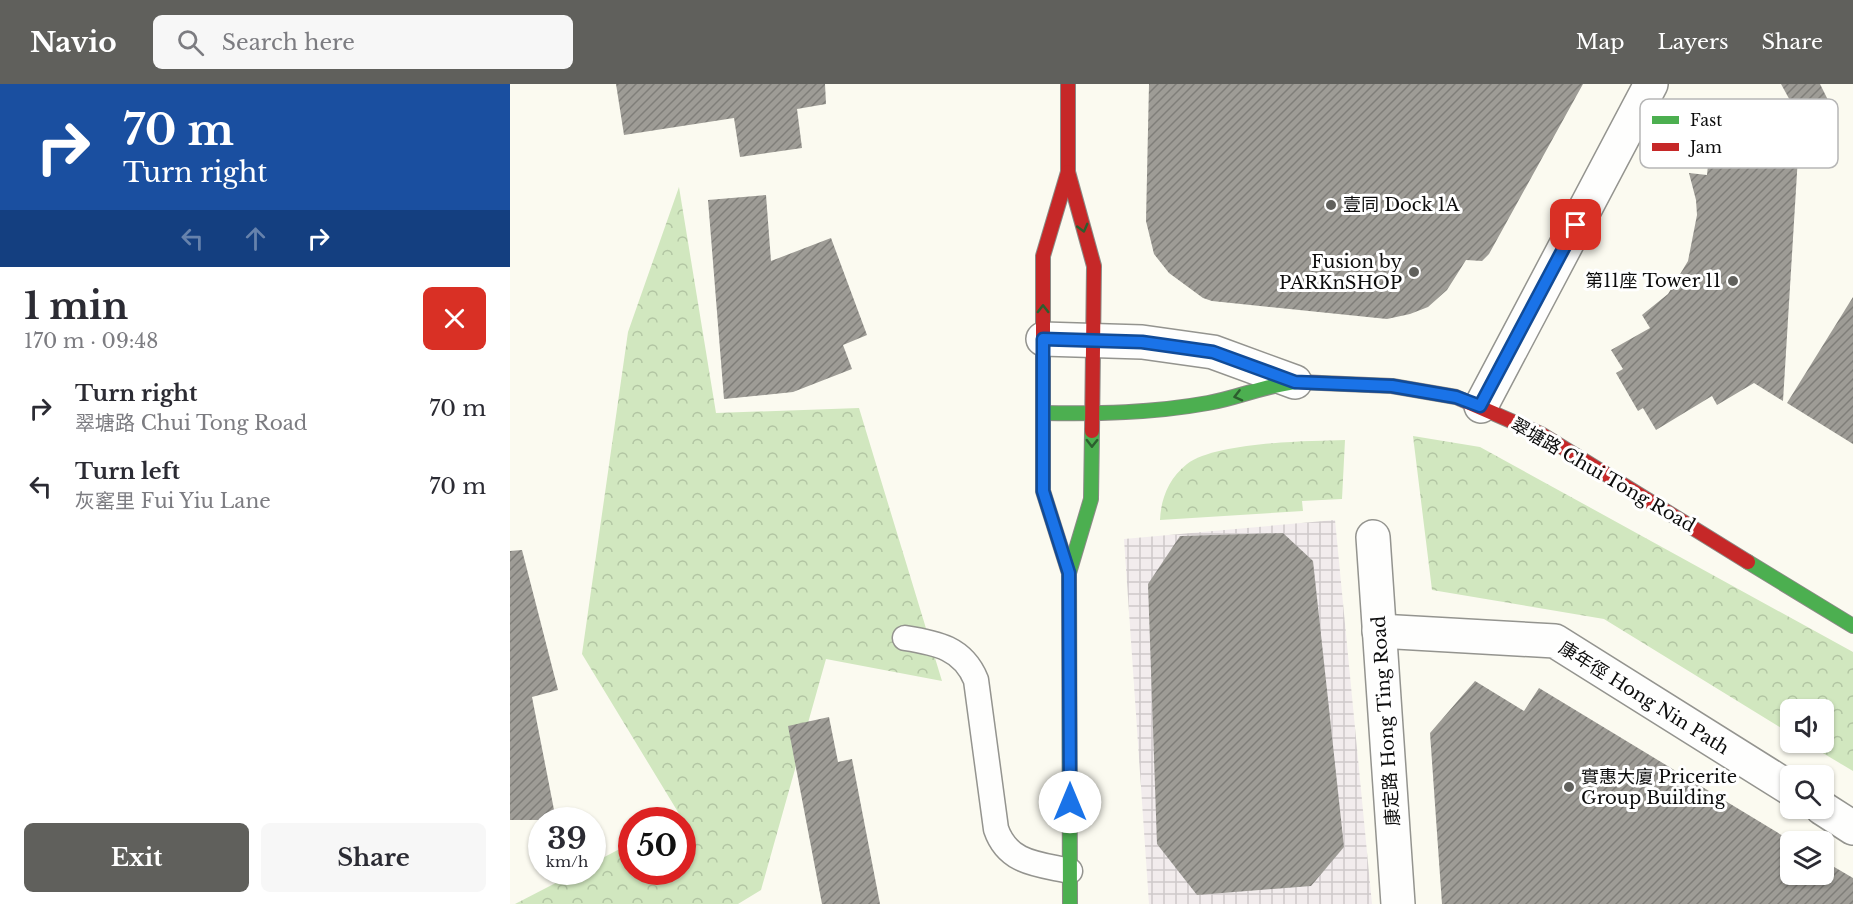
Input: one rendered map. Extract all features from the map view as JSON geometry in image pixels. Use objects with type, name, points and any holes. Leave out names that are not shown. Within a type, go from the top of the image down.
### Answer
[{"type":"main road","points":[[1068,84],[1068,172],[1094,266],[1091,499],[1069,573],[1070,904]]},
{"type":"main road","points":[[1068,172],[1043,256],[1043,491],[1069,573]]},
{"type":"main road","name":"翠塘路 Chui Tong Road","points":[[1043,413],[1092,414],[1163,410],[1211,403],[1295,382],[1392,386],[1456,397],[1541,434],[1853,626]]},
{"type":"street","points":[[1643,99],[1651,84]]},
{"type":"street","points":[[1480,406],[1640,105]]},
{"type":"street","name":"翠塘路 Chui Tong Road","points":[[1043,339],[1154,343],[1213,352],[1295,382]]},
{"type":"street","name":"康定路 Hong Ting Road","points":[[1373,537],[1398,904]]},
{"type":"street","name":"康年徑 Hong Nin Path","points":[[1379,631],[1555,641],[1780,782]]},
{"type":"street","points":[[1834,816],[1853,828]]},
{"type":"lane","points":[[905,638],[933,642],[954,652],[969,664],[976,681],[996,830],[1000,842],[1017,858],[1070,871]]},
{"type":"shaded area","points":[[1335,520],[1372,904],[1149,904],[1124,539]]},
{"type":"green space","points":[[679,187],[716,413],[859,408],[942,681],[826,659],[761,890],[738,904],[515,904],[552,885],[606,885],[606,856],[618,850],[618,885],[696,885],[696,807],[675,807],[582,654],[628,332]]},
{"type":"green space","points":[[1413,436],[1480,447],[1853,652],[1853,771],[1823,753],[1834,753],[1834,699],[1780,699],[1780,727],[1604,619],[1432,590]]},
{"type":"green space","points":[[1345,440],[1342,499],[1302,501],[1303,511],[1160,520],[1164,496],[1171,482],[1187,464],[1201,457],[1219,451],[1263,444]]},
{"type":"building","points":[[616,84],[825,84],[826,104],[797,109],[802,148],[740,157],[734,118],[624,135]]},
{"type":"building","name":"壹同 Dock 1A","points":[[1149,84],[1583,84],[1489,254],[1482,261],[1466,260],[1447,290],[1428,307],[1387,319],[1212,301],[1203,298],[1169,273],[1154,254],[1146,221]]},
{"type":"building","points":[[1781,84],[1820,84],[1828,99],[1789,99]]},
{"type":"building","name":"第11座 Tower 11","points":[[1708,168],[1797,168],[1783,401],[1754,383],[1717,405],[1712,396],[1656,430],[1643,408],[1638,411],[1616,373],[1623,369],[1611,350],[1650,328],[1642,315],[1668,294],[1688,261],[1697,215],[1696,200],[1689,173],[1707,175]]},
{"type":"building","points":[[766,195],[771,261],[831,238],[867,335],[843,345],[852,369],[793,392],[724,399],[708,200]]},
{"type":"building","points":[[1853,297],[1853,444],[1787,403]]},
{"type":"building","points":[[1283,533],[1313,561],[1344,847],[1311,886],[1197,895],[1157,844],[1148,584],[1180,536]]},
{"type":"building","points":[[522,550],[558,690],[532,697],[553,807],[528,807],[528,820],[510,820],[510,551]]},
{"type":"building","name":"實惠大廈 Pricerite Group Building","points":[[1475,681],[1524,711],[1539,688],[1780,834],[1780,885],[1834,885],[1834,867],[1853,878],[1853,904],[1442,904],[1430,733]]},
{"type":"building","points":[[829,717],[838,762],[852,759],[880,904],[822,904],[788,726]]},
{"type":"traffic: fast","points":[[1043,413],[1105,413],[1167,409],[1219,401],[1276,385],[1298,382]]},
{"type":"traffic: fast","points":[[1070,904],[1069,573],[1091,499],[1092,431]]},
{"type":"traffic: fast","points":[[1748,562],[1853,626]]},
{"type":"traffic: jam","points":[[1068,84],[1068,172],[1094,266],[1092,431]]},
{"type":"traffic: jam","points":[[1068,172],[1043,256],[1043,491],[1069,573]]},
{"type":"traffic: jam","points":[[1298,382],[1392,386],[1456,397],[1541,434],[1748,562]]},
{"type":"place","name":"壹同 Dock 1A","points":[[1331,205]]},
{"type":"place","name":"Fusion by PARKnSHOP","points":[[1414,272]]},
{"type":"place","name":"第11座 Tower 11","points":[[1733,281]]},
{"type":"place","name":"實惠大廈 Pricerite Group Building","points":[[1569,787]]},
{"type":"route","points":[[1070,802],[1069,573],[1043,491],[1043,339],[1142,342],[1213,352],[1295,382],[1392,386],[1423,390],[1456,397],[1480,406],[1576,225]]}]
